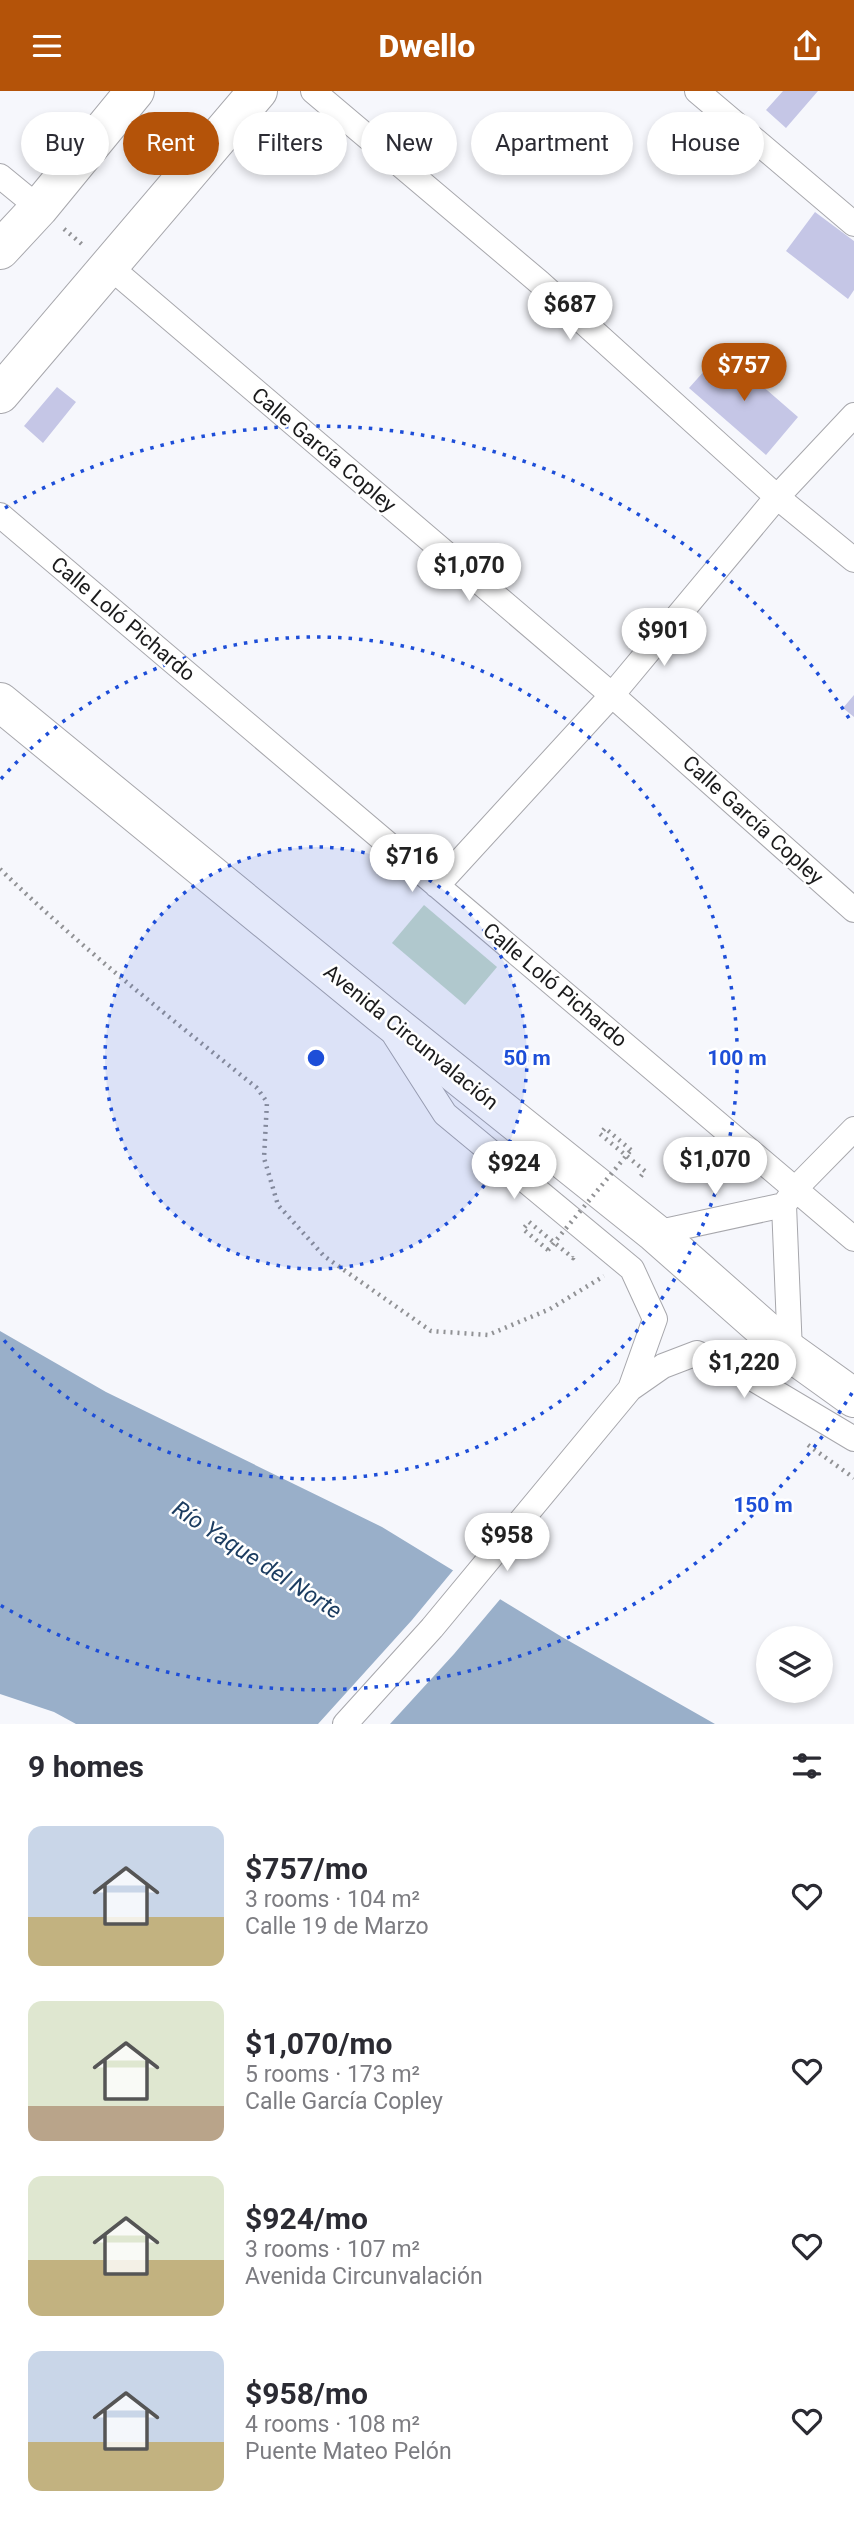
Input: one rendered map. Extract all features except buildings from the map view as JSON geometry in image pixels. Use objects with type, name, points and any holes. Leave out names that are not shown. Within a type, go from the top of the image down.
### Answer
[{"type":"main road","points":[[0,250],[39,208],[135,91]]},
{"type":"main road","points":[[0,394],[258,91]]},
{"type":"main road","name":"Avenida Circunvalación","points":[[0,702],[381,1014],[655,1233],[790,1352],[854,1398]]},
{"type":"street","points":[[313,91],[539,282],[777,497],[854,560]]},
{"type":"street","points":[[697,91],[854,224]]},
{"type":"street","points":[[0,176],[39,208]]},
{"type":"street","name":"Calle García Copley","points":[[110,267],[612,695],[854,910]]},
{"type":"street","points":[[437,886],[612,695],[777,497],[854,415]]},
{"type":"street","name":"Calle Loló Pichardo","points":[[0,515],[437,886],[790,1197],[854,1239]]},
{"type":"street","points":[[381,1014],[445,1114],[632,1269],[655,1319],[630,1389]]},
{"type":"street","points":[[655,1233],[790,1197],[854,1129]]},
{"type":"street","points":[[790,1197],[790,1352]]},
{"type":"street","points":[[345,1724],[432,1628],[630,1389],[663,1366],[697,1353],[740,1371],[854,1439]]},
{"type":"path","points":[[39,208],[110,267]]},
{"type":"path","points":[[0,869],[49,917],[124,981],[257,1088],[267,1102],[264,1158],[278,1205],[324,1256],[431,1331],[488,1335],[550,1309],[624,1262]]},
{"type":"path","points":[[573,1258],[529,1222],[523,1229],[548,1250],[631,1150],[606,1128],[600,1134],[645,1171]]},
{"type":"green space","points":[[424,905],[497,967],[465,1005],[392,943]]},
{"type":"water","name":"Río Yaque del Norte","points":[[0,1331],[106,1392],[382,1527],[562,1637],[715,1724],[76,1724],[54,1712],[0,1694]]},
{"type":"pier","points":[[455,1568],[502,1597],[454,1654],[390,1724],[318,1724],[412,1620]]}]
